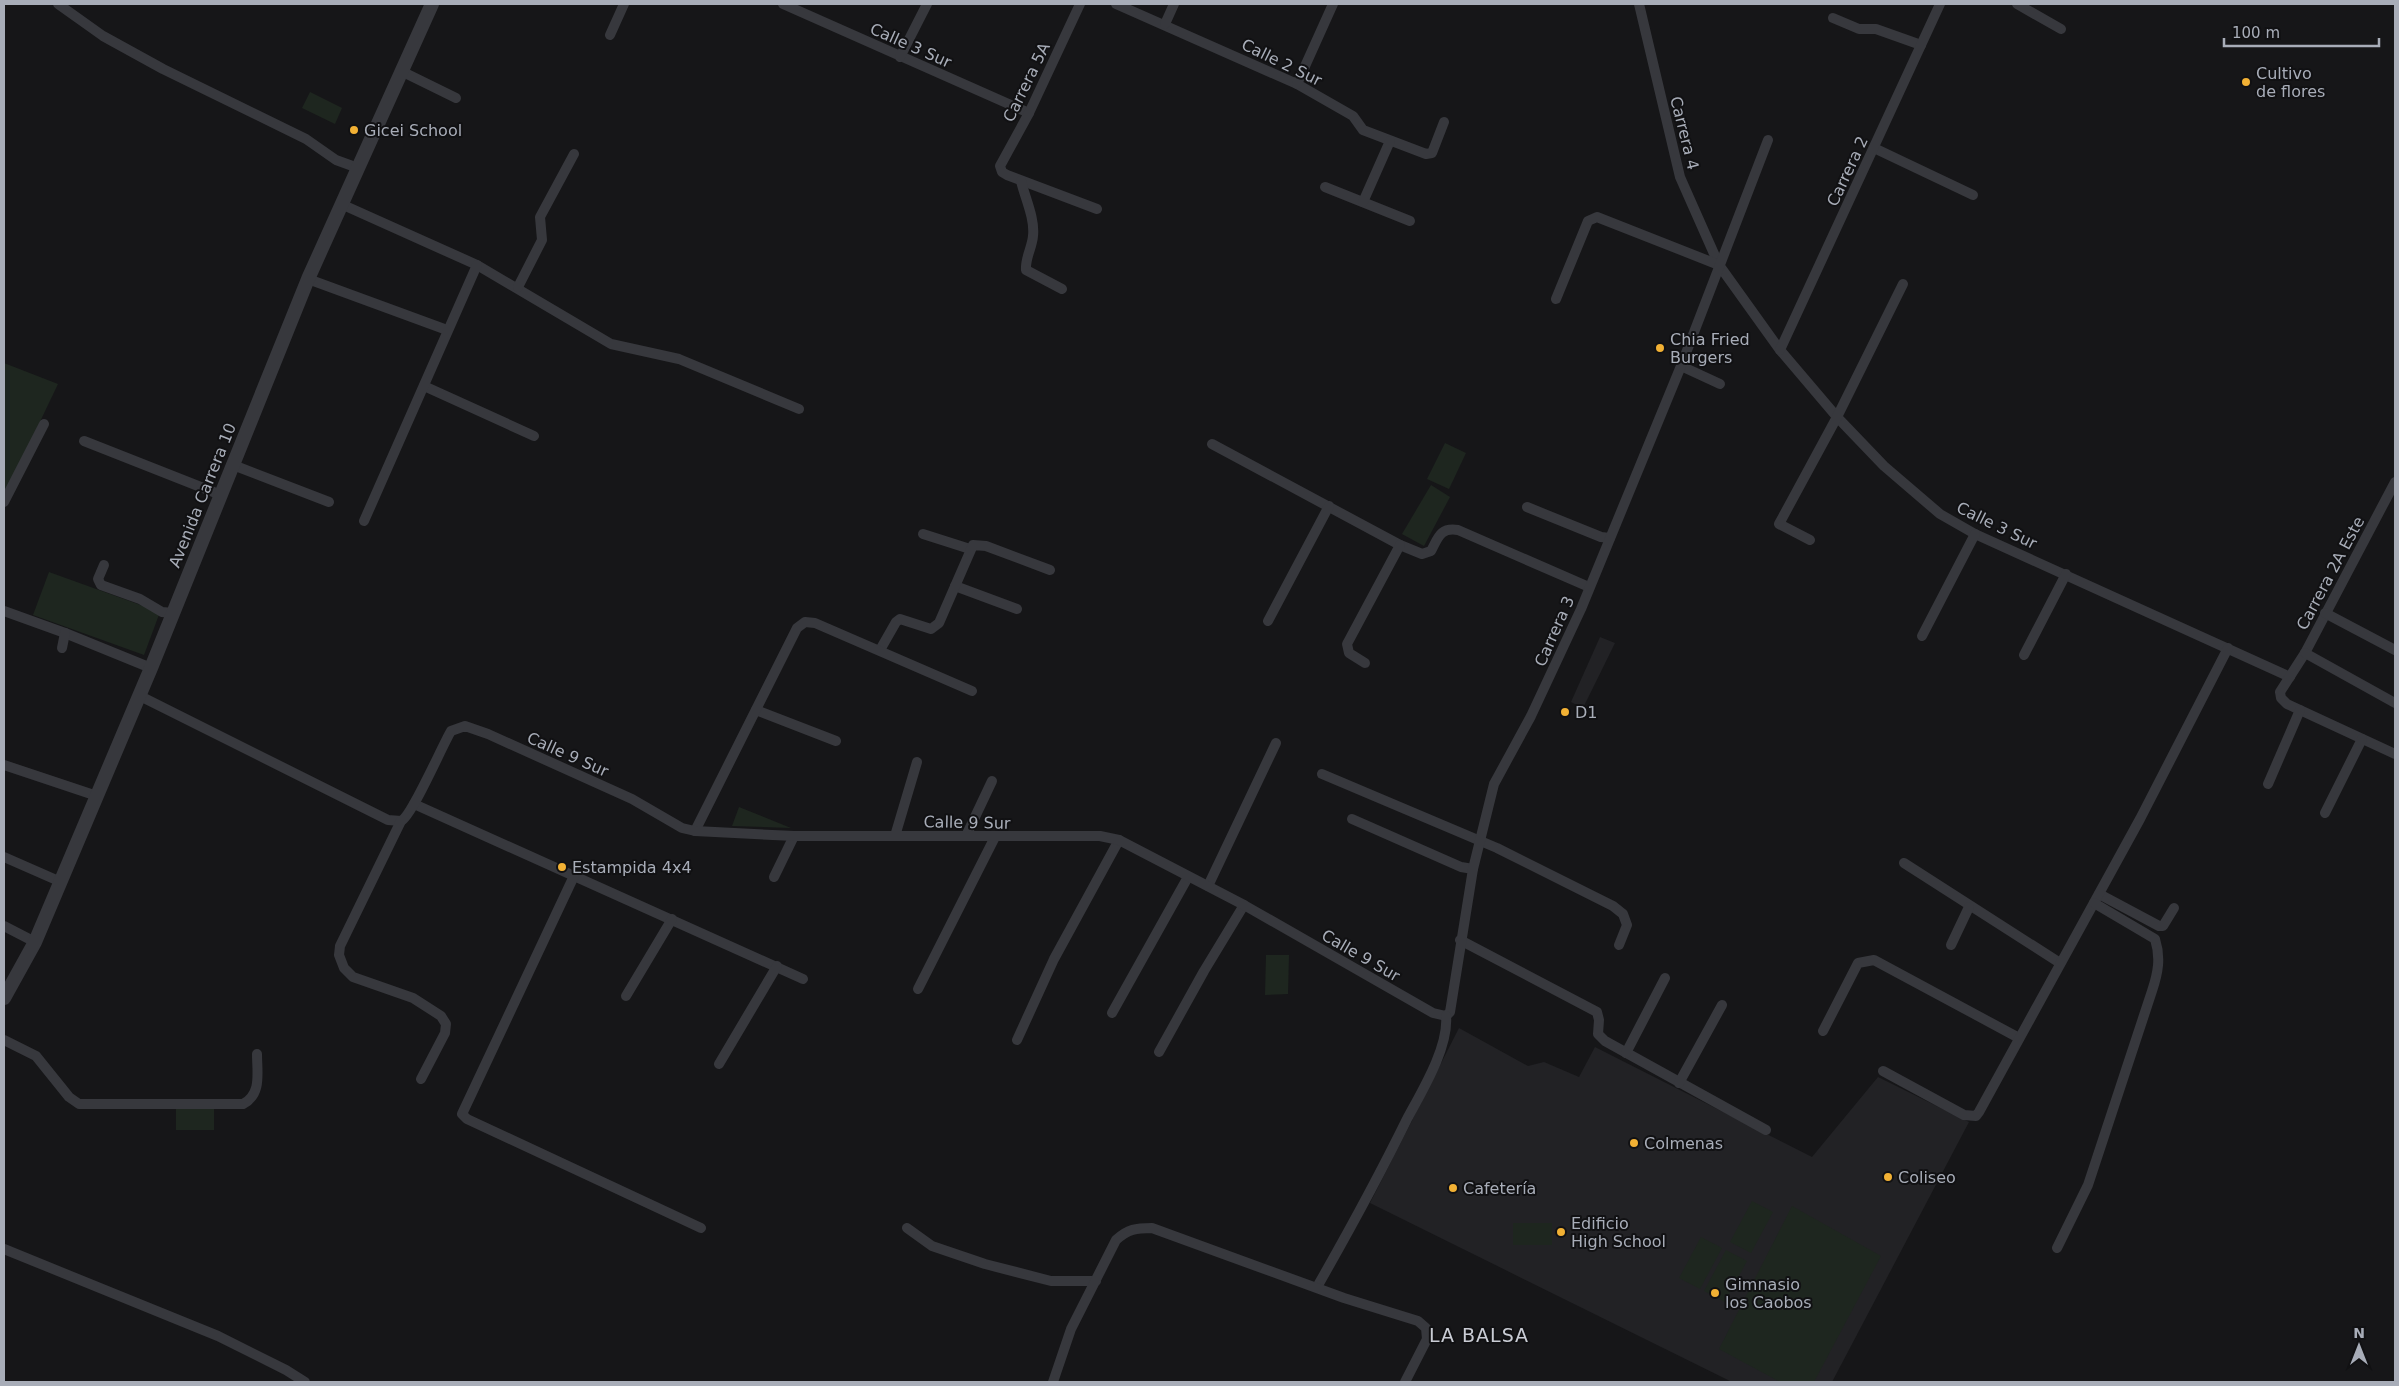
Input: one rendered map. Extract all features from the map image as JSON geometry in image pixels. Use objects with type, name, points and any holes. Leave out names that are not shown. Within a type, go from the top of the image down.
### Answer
[{"type":"street","points":[[58,4],[103,36],[163,69],[306,139],[336,160],[358,168]]},
{"type":"street","name":"Avenida Carrera 10","points":[[4,998],[35,942],[61,882],[140,696],[308,279],[432,4]]},
{"type":"street","points":[[610,34],[624,4]]},
{"type":"street","name":"Calle 3 Sur","points":[[783,4],[1028,113]]},
{"type":"street","points":[[900,57],[928,4]]},
{"type":"street","name":"Carrera 5A","points":[[1021,181],[1002,172],[1000,166],[1028,113],[1080,4]]},
{"type":"street","name":"Calle 2 Sur","points":[[1116,4],[1165,24],[1297,84],[1353,116],[1362,130],[1428,155],[1432,153],[1444,122]]},
{"type":"street","points":[[1165,24],[1174,4]]},
{"type":"street","points":[[1297,84],[1333,4]]},
{"type":"street","name":"Carrera 4","points":[[1639,4],[1680,177],[1719,265]]},
{"type":"street","name":"Carrera 2","points":[[1780,350],[1940,4]]},
{"type":"street","points":[[2017,4],[2061,29]]},
{"type":"street","points":[[1833,18],[1859,29],[1876,29],[1921,46]]},
{"type":"street","points":[[401,72],[456,98]]},
{"type":"street","name":"Carrera 3","points":[[1317,1287],[1364,1205],[1426,1081],[1446,1035],[1446,1016],[1450,1012],[1460,940],[1473,869],[1494,784],[1541,695],[1581,609],[1681,366],[1768,140]]},
{"type":"street","points":[[1362,202],[1390,141]]},
{"type":"street","points":[[1874,148],[1973,195]]},
{"type":"street","points":[[518,287],[542,240],[540,217],[574,154]]},
{"type":"street","points":[[1021,181],[1097,209]]},
{"type":"street","points":[[1021,181],[1032,222],[1033,236],[1027,257],[1026,270],[1062,289]]},
{"type":"street","points":[[1325,187],[1410,221]]},
{"type":"street","points":[[341,204],[478,265],[518,287],[611,344],[679,359],[799,409]]},
{"type":"street","points":[[1556,298],[1588,221],[1597,217],[1719,265]]},
{"type":"street","points":[[364,521],[447,330],[478,265]]},
{"type":"street","name":"Calle 3 Sur","points":[[1719,265],[1780,350],[1837,417],[1884,466],[1940,514],[1975,534],[2290,677]]},
{"type":"street","points":[[308,279],[447,330]]},
{"type":"street","points":[[1810,540],[1778,524],[1837,417],[1903,284]]},
{"type":"street","points":[[1681,366],[1720,384]]},
{"type":"street","points":[[424,386],[534,436]]},
{"type":"street","points":[[4,502],[44,424]]},
{"type":"street","points":[[84,441],[221,495]]},
{"type":"street","points":[[1212,444],[1400,545],[1427,554],[1431,551],[1441,532],[1448,529],[1458,530],[1589,587]]},
{"type":"street","points":[[233,466],[329,502]]},
{"type":"street","name":"Carrera 2A Este","points":[[2300,710],[2281,698],[2280,692],[2305,653],[2395,482]]},
{"type":"street","points":[[1268,621],[1329,506]]},
{"type":"street","points":[[1527,507],[1601,537],[1610,538]]},
{"type":"street","points":[[923,534],[970,550]]},
{"type":"street","points":[[1922,636],[1975,534]]},
{"type":"street","points":[[880,650],[896,622],[900,619],[931,629],[936,627],[973,545],[986,546],[1050,570]]},
{"type":"street","points":[[1365,663],[1350,653],[1347,644],[1400,545]]},
{"type":"street","points":[[104,565],[98,579],[102,585],[140,599],[162,612],[173,613]]},
{"type":"street","points":[[2024,655],[2066,574]]},
{"type":"street","points":[[955,586],[1017,609]]},
{"type":"street","points":[[4,611],[65,633],[151,668]]},
{"type":"street","points":[[2325,613],[2395,650]]},
{"type":"street","points":[[695,831],[797,628],[805,622],[815,623],[972,691]]},
{"type":"street","points":[[62,648],[65,633]]},
{"type":"street","points":[[1883,1071],[1964,1115],[1976,1116],[2096,899],[2228,648]]},
{"type":"street","points":[[2305,653],[2395,703]]},
{"type":"street","points":[[140,696],[388,820],[405,819],[414,804],[475,833],[803,978]]},
{"type":"street","points":[[756,710],[836,741]]},
{"type":"street","points":[[2268,784],[2300,710],[2395,754]]},
{"type":"street","name":"Calle 9 Sur","points":[[414,804],[451,731],[465,726],[488,734],[632,799],[682,828],[695,831],[794,836],[1100,836],[1119,840],[1208,886],[1433,1013],[1446,1016]]},
{"type":"street","points":[[2325,813],[2362,740]]},
{"type":"street","points":[[1208,886],[1276,742]]},
{"type":"street","points":[[895,836],[917,762]]},
{"type":"street","points":[[4,765],[97,796]]},
{"type":"street","points":[[1322,774],[1480,841],[1619,910],[1626,925],[1619,945]]},
{"type":"street","points":[[966,836],[992,781]]},
{"type":"street","points":[[1352,819],[1461,867],[1473,869]]},
{"type":"street","points":[[401,820],[340,946],[339,955],[344,968],[354,977],[413,998],[441,1016],[446,1024],[445,1033],[421,1079]]},
{"type":"street","points":[[774,877],[794,836]]},
{"type":"street","points":[[918,989],[995,837]]},
{"type":"street","points":[[1017,1040],[1054,959],[1119,840]]},
{"type":"street","points":[[4,857],[61,882]]},
{"type":"street","points":[[1904,863],[2060,964]]},
{"type":"street","points":[[574,876],[462,1114],[467,1119],[700,1228]]},
{"type":"street","points":[[1112,1012],[1188,877]]},
{"type":"street","points":[[2096,899],[2159,926],[2163,926],[2174,908]]},
{"type":"street","points":[[2057,1248],[2088,1185],[2152,991],[2159,962],[2159,951],[2155,939],[2096,899]]},
{"type":"street","points":[[1159,1052],[1204,971],[1244,905]]},
{"type":"street","points":[[1951,945],[1970,907]]},
{"type":"street","points":[[626,996],[672,919]]},
{"type":"street","points":[[4,926],[35,942]]},
{"type":"street","points":[[1460,940],[1597,1012],[1599,1020],[1598,1034],[1602,1039],[1766,1130]]},
{"type":"street","points":[[1823,1031],[1858,963],[1874,960],[2019,1038]]},
{"type":"street","points":[[719,1064],[777,966]]},
{"type":"street","points":[[1626,1053],[1666,978]]},
{"type":"street","points":[[1679,1082],[1722,1005]]},
{"type":"street","points":[[4,1040],[36,1056],[69,1097],[80,1104],[243,1104],[251,1100],[257,1091],[256,1054]]},
{"type":"street","points":[[907,1228],[932,1246],[985,1264],[1051,1281],[1096,1281]]},
{"type":"street","points":[[1053,1382],[1071,1329],[1116,1240],[1126,1231],[1137,1228],[1152,1228],[1344,1298],[1418,1321],[1426,1328],[1427,1339],[1405,1382]]},
{"type":"street","points":[[4,1248],[218,1336],[286,1370],[305,1382]]},
{"type":"shaded area","points":[[310,92],[342,108],[335,124],[302,108]]},
{"type":"shaded area","points":[[4,363],[58,384],[4,497]]},
{"type":"shaded area","points":[[1445,443],[1466,453],[1449,489],[1427,479]]},
{"type":"shaded area","points":[[1431,485],[1450,497],[1424,546],[1402,534]]},
{"type":"shaded area","points":[[49,572],[160,612],[144,655],[33,615]]},
{"type":"shaded area","points":[[1600,637],[1615,643],[1583,708],[1571,702]]},
{"type":"shaded area","points":[[739,807],[791,828],[732,826]]},
{"type":"shaded area","points":[[1266,955],[1289,955],[1288,994],[1265,995]]},
{"type":"shaded area","name":"Gimnasio los Caobos","points":[[1459,1028],[1528,1066],[1544,1062],[1579,1077],[1595,1047],[1812,1157],[1878,1077],[1969,1122],[1832,1382],[1732,1382],[1370,1203]]},
{"type":"shaded area","points":[[176,1107],[214,1107],[214,1130],[176,1130]]},
{"type":"shaded area","points":[[1752,1201],[1773,1212],[1751,1253],[1730,1242]]},
{"type":"shaded area","points":[[1792,1206],[1881,1256],[1814,1382],[1780,1382],[1719,1349]]},
{"type":"shaded area","points":[[1513,1223],[1552,1223],[1552,1245],[1513,1245]]},
{"type":"shaded area","points":[[1701,1237],[1722,1248],[1700,1289],[1679,1278]]},
{"type":"shaded area","points":[[1726,1250],[1747,1261],[1725,1302],[1704,1291]]},
{"type":"place","name":"Cultivo de flores","points":[[2246,82]]},
{"type":"place","name":"Gicei School","points":[[354,130]]},
{"type":"place","name":"Chia Fried Burgers","points":[[1660,348]]},
{"type":"place","name":"D1","points":[[1565,712]]},
{"type":"place","name":"Estampida 4x4","points":[[562,867]]},
{"type":"place","name":"Colmenas","points":[[1634,1143]]},
{"type":"place","name":"Coliseo","points":[[1888,1177]]},
{"type":"place","name":"Cafetería","points":[[1453,1188]]},
{"type":"place","name":"Edificio High School","points":[[1561,1232]]},
{"type":"place","name":"Gimnasio los Caobos","points":[[1715,1293]]},
{"type":"district","name":"LA BALSA","points":[[1479,1335]]}]
